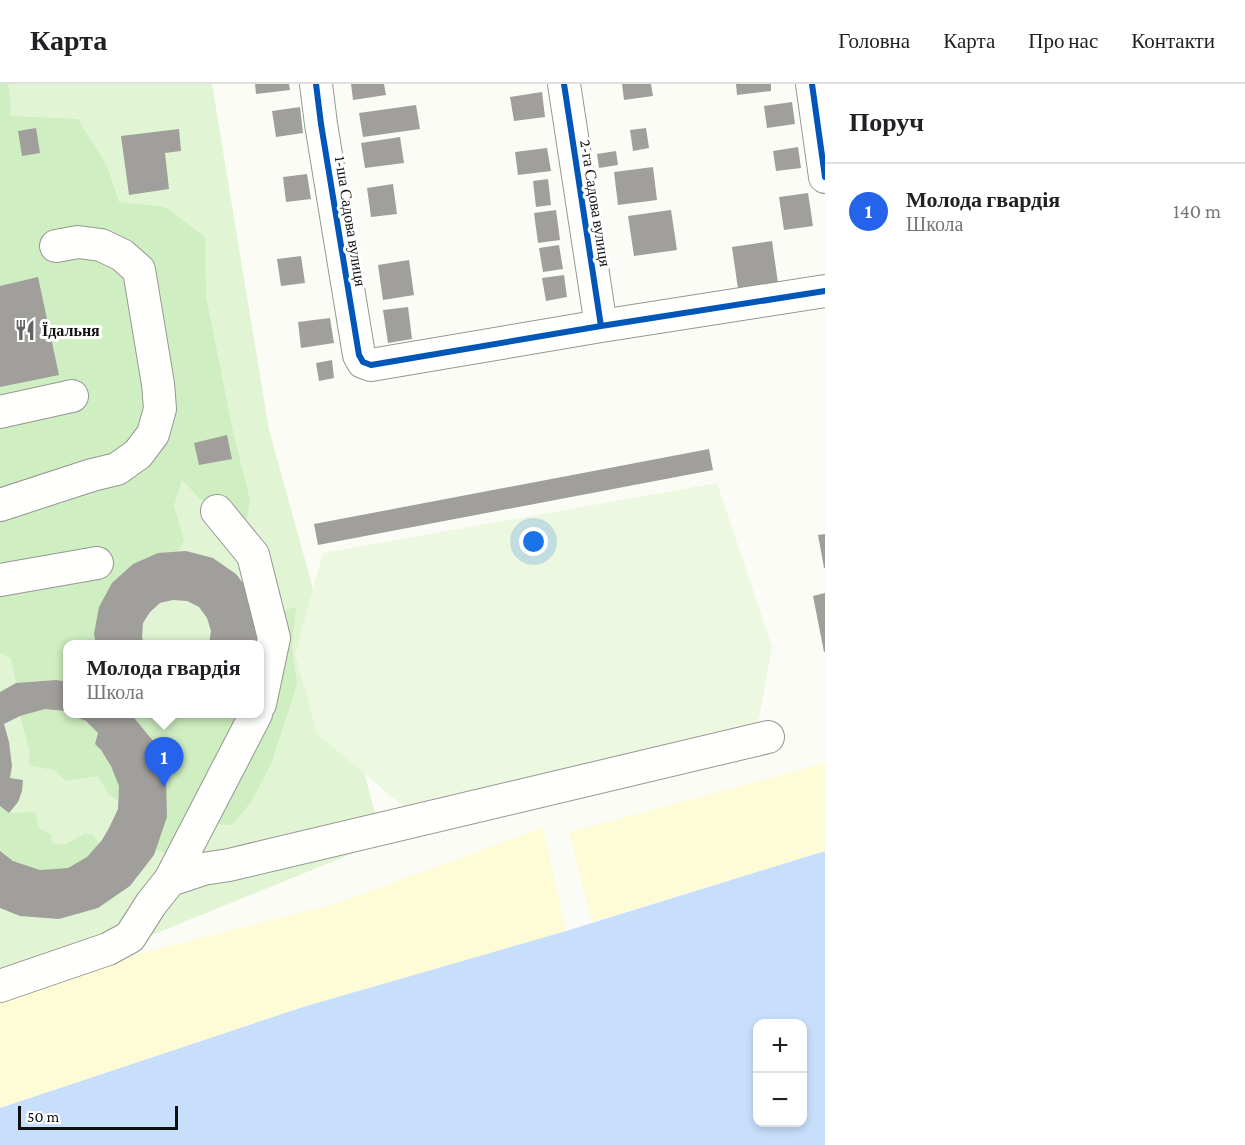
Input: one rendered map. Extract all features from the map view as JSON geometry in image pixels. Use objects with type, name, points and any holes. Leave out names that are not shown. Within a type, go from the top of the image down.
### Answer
[{"type":"street","name":"1-ша Садова вулиця","points":[[316,84],[359,355],[363,362],[371,365],[600,326]]},
{"type":"street","name":"2-га Садова вулиця","points":[[564,84],[600,326]]},
{"type":"street","points":[[812,84],[825,177]]},
{"type":"street","points":[[0,505],[117,469],[138,454],[153,434],[160,409],[139,270],[122,255],[101,245],[78,242],[56,246]]},
{"type":"street","points":[[600,326],[825,291]]},
{"type":"street","points":[[0,412],[72,396]]},
{"type":"street","points":[[217,511],[253,555],[274,638],[264,685]]},
{"type":"street","points":[[0,580],[97,563]]},
{"type":"street","points":[[0,986],[108,949],[130,937],[170,880],[254,718]]},
{"type":"street","points":[[170,880],[203,869],[229,865],[768,737]]},
{"type":"green space","points":[[0,84],[212,84],[269,430],[383,841],[51,976],[0,994]]},
{"type":"green space","points":[[0,84],[8,84],[10,116],[78,119],[107,166],[119,202],[165,207],[205,237],[206,296],[233,432],[250,500],[243,543],[227,544],[215,534],[205,504],[182,480],[174,506],[184,540],[168,573],[115,640],[63,640],[63,681],[16,683],[11,658],[0,653]]},
{"type":"green space","points":[[717,483],[772,647],[758,724],[555,781],[404,807],[317,734],[295,654],[323,553]]},
{"type":"green space","points":[[296,607],[292,647],[297,685],[271,764],[251,802],[232,825],[205,823],[182,860],[131,840],[116,719],[264,718],[264,640],[229,640],[240,623]]},
{"type":"green space","points":[[45,709],[63,712],[63,718],[79,718],[86,722],[98,733],[95,744],[115,775],[119,786],[118,801],[109,795],[98,776],[66,781],[54,770],[31,766],[30,752],[20,716]]},
{"type":"green space","points":[[0,806],[9,813],[35,812],[39,828],[51,835],[52,843],[65,845],[85,833],[93,835],[99,844],[87,857],[68,868],[40,870],[13,861],[0,851]]},
{"type":"sand","points":[[825,763],[825,851],[592,922],[569,832]]},
{"type":"sand","points":[[543,827],[566,931],[303,1007],[0,1108],[0,994],[51,976],[338,903]]},
{"type":"water","points":[[825,851],[825,1145],[0,1145],[0,1108],[303,1007],[566,931]]},
{"type":"building","points":[[255,84],[289,84],[290,90],[256,94]]},
{"type":"building","points":[[351,84],[384,84],[386,95],[353,100]]},
{"type":"building","points":[[622,84],[651,84],[653,96],[624,100]]},
{"type":"building","points":[[736,84],[771,84],[771,91],[737,95]]},
{"type":"building","points":[[542,92],[545,117],[514,121],[510,97]]},
{"type":"building","points":[[792,102],[795,124],[767,128],[764,106]]},
{"type":"building","points":[[416,105],[420,129],[363,137],[359,113]]},
{"type":"building","points":[[300,107],[303,133],[276,137],[272,111]]},
{"type":"building","points":[[36,128],[40,153],[22,156],[18,131]]},
{"type":"building","points":[[646,128],[649,148],[633,151],[630,130]]},
{"type":"building","points":[[179,129],[181,151],[165,153],[169,189],[129,195],[121,136]]},
{"type":"building","points":[[400,137],[404,163],[365,168],[361,143]]},
{"type":"building","points":[[798,147],[801,168],[776,171],[773,151]]},
{"type":"building","points":[[547,148],[551,171],[518,175],[515,152]]},
{"type":"building","points":[[616,151],[618,165],[599,168],[597,154]]},
{"type":"building","points":[[653,167],[657,200],[618,205],[614,172]]},
{"type":"building","points":[[307,174],[311,199],[286,202],[283,177]]},
{"type":"building","points":[[548,179],[551,205],[536,207],[533,181]]},
{"type":"building","points":[[393,184],[397,214],[371,217],[367,188]]},
{"type":"building","points":[[808,193],[813,226],[784,230],[779,197]]},
{"type":"building","points":[[556,210],[560,240],[538,243],[534,213]]},
{"type":"building","points":[[671,210],[677,250],[634,256],[628,216]]},
{"type":"building","points":[[772,241],[778,283],[738,289],[732,247]]},
{"type":"building","points":[[559,245],[563,269],[543,272],[539,248]]},
{"type":"building","points":[[301,256],[305,283],[281,286],[277,259]]},
{"type":"building","points":[[409,260],[414,295],[383,300],[378,265]]},
{"type":"building","points":[[564,275],[567,297],[546,301],[542,278]]},
{"type":"building","name":"Їдальня","points":[[38,277],[59,375],[0,387],[0,286]]},
{"type":"building","points":[[408,307],[412,339],[388,343],[383,310]]},
{"type":"building","points":[[330,318],[334,343],[301,348],[298,322]]},
{"type":"building","points":[[332,360],[334,378],[319,381],[316,363]]},
{"type":"building","points":[[227,435],[232,459],[199,465],[194,443]]},
{"type":"building","points":[[709,449],[713,470],[318,545],[314,524]]},
{"type":"building","points":[[825,534],[825,568],[824,568],[818,535]]},
{"type":"building","points":[[186,551],[213,558],[236,574],[252,595],[260,640],[210,640],[211,631],[207,618],[199,607],[187,601],[173,600],[160,603],[150,612],[143,623],[143,640],[95,640],[94,634],[99,607],[112,583],[133,564],[158,553]]},
{"type":"building","points":[[825,593],[825,652],[824,652],[813,596]]},
{"type":"building","points":[[63,681],[63,711],[45,709],[20,716],[4,724],[12,766],[10,778],[23,780],[18,802],[9,813],[0,806],[0,692],[16,683]]},
{"type":"building","points":[[79,718],[134,718],[153,741],[166,778],[167,817],[154,855],[130,886],[98,908],[59,919],[20,916],[0,908],[0,851],[13,861],[40,870],[68,868],[87,857],[102,840],[118,809],[119,786],[111,766],[95,744],[98,733],[86,721]]},
{"type":"cycle path","points":[[316,84],[359,355],[363,362],[371,365],[825,291]]},
{"type":"cycle path","points":[[564,84],[601,326]]},
{"type":"cycle path","points":[[812,84],[825,177]]},
{"type":"place","name":"Їдальня","points":[[25,330]]},
{"type":"place","name":"Молода гвардія","points":[[164,787]]}]
